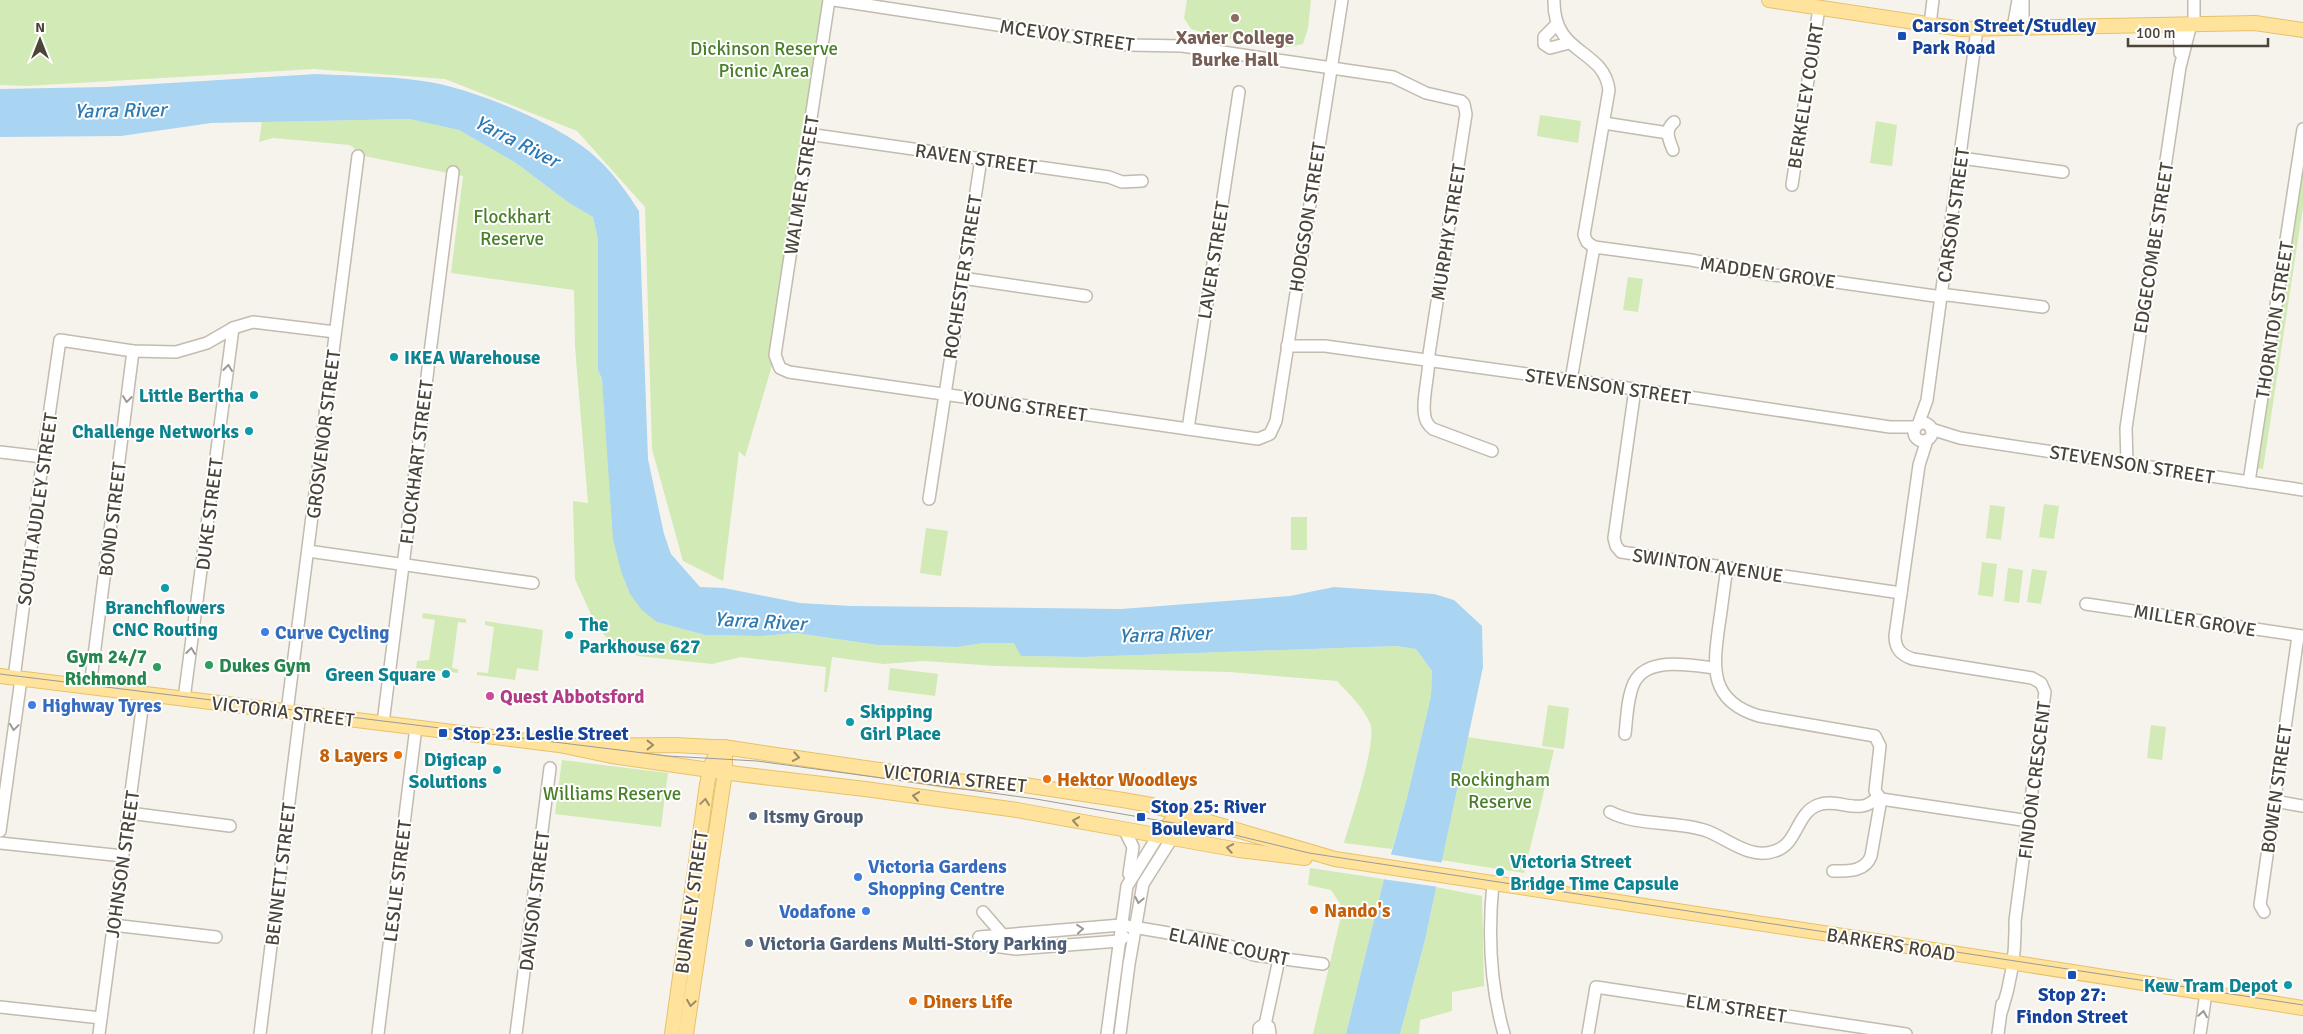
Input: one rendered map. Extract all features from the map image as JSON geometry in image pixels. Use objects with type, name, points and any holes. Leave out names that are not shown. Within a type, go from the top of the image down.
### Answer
[{"type":"main road","points":[[1769,0],[1930,24],[1977,29],[2255,23],[2303,30]]},
{"type":"main road","name":"VICTORIA STREET","points":[[12,678],[566,746],[612,756],[1017,810],[1165,837],[1294,857],[1335,859],[1486,882]]},
{"type":"main road","name":"VICTORIA STREET","points":[[566,746],[722,747],[961,782],[1031,786],[1130,801],[1182,814],[1261,839],[1335,859]]},
{"type":"main road","name":"BURNLEY STREET","points":[[680,1031],[689,908],[710,769],[722,747]]},
{"type":"main road","name":"BURNLEY STREET","points":[[680,1031],[705,912],[725,772],[722,747]]},
{"type":"main road","points":[[1165,837],[1182,814]]},
{"type":"main road","name":"BARKERS ROAD","points":[[1486,882],[2303,1008]]},
{"type":"main road","points":[[689,908],[705,912]]},
{"type":"street","name":"WALMER STREET","points":[[780,368],[774,355],[829,0]]},
{"type":"street","name":"MCEVOY STREET","points":[[834,0],[1129,45],[1182,46],[1331,67],[1399,79],[1420,91],[1458,99],[1464,104]]},
{"type":"street","name":"HODGSON STREET","points":[[1270,434],[1276,421],[1342,0]]},
{"type":"street","points":[[1554,0],[1557,24],[1569,44],[1595,62],[1605,76],[1609,90],[1584,235],[1587,242],[1594,246],[1571,380]]},
{"type":"street","points":[[1930,24],[1933,0]]},
{"type":"street","points":[[2018,0],[2018,28]]},
{"type":"street","points":[[2018,28],[2023,0]]},
{"type":"street","name":"EDGECOMBE STREET","points":[[2121,462],[2180,67],[2194,0]]},
{"type":"street","name":"BERKELEY COURT","points":[[1792,185],[1819,8]]},
{"type":"street","points":[[1557,24],[1544,37],[1544,44],[1550,48],[1569,44]]},
{"type":"street","name":"CARSON STREET","points":[[1895,636],[1977,29]]},
{"type":"street","name":"LAVER STREET","points":[[1188,429],[1239,92]]},
{"type":"street","name":"MURPHY STREET","points":[[1464,104],[1466,114],[1424,411],[1428,424],[1438,431],[1492,451]]},
{"type":"street","points":[[1673,150],[1668,128],[1674,122]]},
{"type":"street","points":[[1604,123],[1668,132]]},
{"type":"street","name":"THORNTON STREET","points":[[2249,482],[2303,129]]},
{"type":"street","name":"RAVEN STREET","points":[[808,134],[1109,177],[1122,182],[1142,181]]},
{"type":"street","name":"GROSVENOR STREET","points":[[294,713],[308,551],[358,156]]},
{"type":"street","points":[[1961,158],[2063,172]]},
{"type":"street","name":"ROCHESTER STREET","points":[[929,499],[943,395],[981,159]]},
{"type":"street","name":"FLOCKHART STREET","points":[[383,723],[453,172]]},
{"type":"street","name":"MADDEN GROVE","points":[[1594,246],[1691,260],[1772,275],[1808,278],[1935,296],[1948,295],[2043,307]]},
{"type":"street","points":[[962,278],[1086,296]]},
{"type":"street","points":[[133,351],[187,351],[207,343],[233,328],[253,322],[335,332]]},
{"type":"street","name":"DUKE STREET","points":[[184,699],[233,328]]},
{"type":"street","name":"SOUTH AUDLEY STREET","points":[[0,831],[12,678],[60,340],[133,351]]},
{"type":"street","name":"STEVENSON STREET","points":[[1288,341],[1635,389],[2303,490]]},
{"type":"street","name":"BOND STREET","points":[[90,687],[133,351]]},
{"type":"street","name":"YOUNG STREET","points":[[780,368],[789,372],[943,395],[1258,439],[1270,434]]},
{"type":"street","name":"SWINTON AVENUE","points":[[1635,389],[1614,538],[1616,546],[1625,553],[1901,593]]},
{"type":"street","points":[[0,452],[43,457]]},
{"type":"street","points":[[308,551],[533,583]]},
{"type":"street","points":[[1727,568],[1714,668],[1719,684],[1727,698],[1740,709],[1749,713],[1875,736],[1880,746],[1875,787],[1880,798],[1872,856],[1868,864],[1856,869],[1833,871]]},
{"type":"street","name":"MILLER GROVE","points":[[2086,604],[2301,636]]},
{"type":"street","name":"FINDON CRESCENT","points":[[1895,636],[1896,648],[1913,659],[2026,676],[2041,683],[2045,692],[2046,702],[2015,921],[2009,938],[2009,963],[1998,1034]]},
{"type":"street","name":"BOWEN STREET","points":[[2264,912],[2260,905],[2274,801],[2301,636]]},
{"type":"street","points":[[1625,734],[1631,691],[1636,680],[1641,675],[1664,665],[1682,664],[1714,668]]},
{"type":"street","name":"JOHNSON STREET","points":[[100,1034],[144,694]]},
{"type":"street","name":"BENNETT STREET","points":[[260,1034],[294,713]]},
{"type":"street","name":"LESLIE STREET","points":[[378,1034],[416,728]]},
{"type":"street","name":"DAVISON STREET","points":[[516,1034],[550,768]]},
{"type":"street","points":[[1610,812],[1625,817],[1698,828],[1742,848],[1769,853],[1787,844],[1804,815],[1817,805],[1828,803],[1864,807],[1880,798],[2029,821]]},
{"type":"street","points":[[2274,801],[2303,806]]},
{"type":"street","points":[[129,813],[230,826]]},
{"type":"street","points":[[1120,1034],[1116,962],[1134,849],[1132,841],[1124,829]]},
{"type":"street","points":[[1127,886],[1165,837]]},
{"type":"street","points":[[1107,1034],[1129,964],[1143,884],[1165,837]]},
{"type":"street","points":[[0,843],[123,856]]},
{"type":"street","points":[[1486,882],[1493,985],[1504,1034]]},
{"type":"street","points":[[983,912],[1009,942],[1025,942],[1034,948],[1119,941],[1135,928]]},
{"type":"street","points":[[113,924],[216,937]]},
{"type":"street","name":"ELAINE COURT","points":[[1034,948],[1015,949],[979,940],[1121,925],[1216,941],[1246,953],[1323,964]]},
{"type":"street","points":[[1050,932],[1052,946]]},
{"type":"street","points":[[1264,1031],[1279,959]]},
{"type":"street","points":[[1116,962],[1129,964]]},
{"type":"street","name":"ELM STREET","points":[[1588,1034],[1596,987],[1906,1034]]},
{"type":"street","points":[[2200,1034],[2206,993]]},
{"type":"street","points":[[0,1007],[101,1018]]},
{"type":"green space","name":"Dickinson Reserve Picnic Area","points":[[0,0],[829,0],[775,355],[745,457],[739,451],[723,581],[683,561],[652,449],[645,207],[577,131],[445,79],[313,69],[26,86],[0,85]]},
{"type":"green space","points":[[1187,0],[1311,0],[1308,28],[1303,44],[1288,47],[1219,37],[1191,29],[1184,18]]},
{"type":"green space","points":[[1540,115],[1581,121],[1578,143],[1537,136]]},
{"type":"green space","name":"Flockhart Reserve","points":[[409,119],[459,130],[516,163],[569,203],[593,217],[598,239],[598,370],[602,379],[609,458],[657,622],[705,635],[761,636],[796,633],[877,645],[957,647],[984,643],[1014,643],[1022,656],[1083,657],[1396,646],[1416,649],[1432,671],[1431,696],[1407,798],[1392,849],[1344,843],[1367,764],[1371,733],[1370,723],[1364,712],[1337,681],[1229,672],[997,666],[923,661],[884,664],[832,657],[827,692],[824,692],[826,667],[741,657],[712,664],[638,656],[608,640],[594,621],[575,579],[573,501],[588,503],[575,347],[574,290],[451,273],[463,176],[364,156],[350,145],[273,138],[259,142],[262,122]]},
{"type":"green space","points":[[1876,121],[1897,125],[1892,166],[1870,163]]},
{"type":"green space","points":[[2303,152],[2303,207],[2263,469],[2255,468]]},
{"type":"green space","points":[[1628,277],[1643,279],[1638,312],[1623,310]]},
{"type":"green space","points":[[2044,504],[2059,506],[2054,539],[2039,537]]},
{"type":"green space","points":[[1990,505],[2005,507],[2001,540],[1986,538]]},
{"type":"green space","points":[[1291,517],[1307,517],[1307,550],[1291,550]]},
{"type":"green space","points":[[926,528],[948,531],[941,576],[920,573]]},
{"type":"green space","points":[[1982,562],[1997,564],[1993,597],[1978,595]]},
{"type":"green space","points":[[2008,568],[2023,570],[2019,603],[2004,601]]},
{"type":"green space","points":[[2032,569],[2047,571],[2041,604],[2027,602]]},
{"type":"green space","points":[[423,613],[466,619],[466,623],[458,622],[452,668],[458,669],[458,673],[416,668],[417,661],[429,660],[435,620],[422,618]]},
{"type":"green space","points":[[485,621],[543,630],[538,671],[517,668],[515,680],[477,675],[477,672],[488,673],[494,627],[485,625]]},
{"type":"green space","points":[[890,668],[938,674],[935,696],[888,690]]},
{"type":"green space","points":[[1548,705],[1569,708],[1564,749],[1542,746]]},
{"type":"green space","points":[[2151,725],[2166,727],[2162,760],[2147,758]]},
{"type":"green space","name":"Rockingham Reserve","points":[[1467,737],[1554,750],[1524,873],[1441,860]]},
{"type":"green space","name":"Williams Reserve","points":[[562,760],[668,773],[661,827],[555,814]]},
{"type":"green space","points":[[1310,868],[1384,879],[1346,1034],[1313,1034],[1343,908],[1331,890],[1308,885]]},
{"type":"green space","points":[[1436,887],[1482,896],[1484,986],[1452,992],[1452,1011],[1420,1020],[1419,1034],[1400,1034],[1425,940]]},
{"type":"water","name":"Yarra River","points":[[317,74],[407,79],[435,83],[500,103],[524,113],[568,137],[602,163],[622,186],[639,211],[648,459],[664,534],[671,554],[700,587],[724,588],[800,603],[851,606],[1121,609],[1290,596],[1334,587],[1434,594],[1454,600],[1482,626],[1483,667],[1425,940],[1400,1034],[1346,1034],[1384,879],[1407,798],[1431,696],[1432,671],[1416,649],[1396,646],[1083,657],[1021,656],[1014,643],[984,643],[957,647],[877,645],[796,633],[761,636],[705,635],[657,622],[642,610],[630,594],[621,571],[613,539],[602,379],[598,370],[598,239],[593,217],[569,203],[516,163],[459,130],[409,119],[211,123],[121,136],[0,137],[0,89],[105,87]]},
{"type":"pier","points":[[1388,854],[1443,863],[1439,887],[1382,879]]},
{"type":"tram line","points":[[0,674],[668,756],[757,761],[1036,799],[1214,830],[1309,853],[2303,1005]]},
{"type":"place","name":"Xavier College Burke Hall","points":[[1235,18]]},
{"type":"place","name":"Carson Street/Studley Park Road","points":[[1902,36]]},
{"type":"place","name":"IKEA Warehouse","points":[[394,357]]},
{"type":"place","name":"Little Bertha","points":[[254,395]]},
{"type":"place","name":"Challenge Networks","points":[[249,431]]},
{"type":"place","name":"Branchflowers CNC Routing","points":[[165,588]]},
{"type":"place","name":"Curve Cycling","points":[[265,632]]},
{"type":"place","name":"The Parkhouse 627","points":[[569,635]]},
{"type":"place","name":"Dukes Gym","points":[[209,665]]},
{"type":"place","name":"Gym 24/7 Richmond","points":[[157,667]]},
{"type":"place","name":"Green Square","points":[[446,674]]},
{"type":"place","name":"Quest Abbotsford","points":[[490,696]]},
{"type":"place","name":"Highway Tyres","points":[[32,705]]},
{"type":"place","name":"Skipping Girl Place","points":[[850,722]]},
{"type":"place","name":"Stop 23: Leslie Street","points":[[443,733]]},
{"type":"place","name":"8 Layers","points":[[398,755]]},
{"type":"place","name":"Digicap Solutions","points":[[497,770]]},
{"type":"place","name":"Hektor Woodleys","points":[[1047,779]]},
{"type":"place","name":"Itsmy Group","points":[[753,816]]},
{"type":"place","name":"Stop 25: River Boulevard","points":[[1141,817]]},
{"type":"place","name":"Victoria Street Bridge Time Capsule","points":[[1500,872]]},
{"type":"place","name":"Victoria Gardens Shopping Centre","points":[[858,877]]},
{"type":"place","name":"Nando's","points":[[1314,910]]},
{"type":"place","name":"Vodafone","points":[[866,911]]},
{"type":"place","name":"Victoria Gardens Multi-Story Parking","points":[[749,943]]},
{"type":"place","name":"Stop 27: Findon Street","points":[[2072,975]]},
{"type":"place","name":"Kew Tram Depot","points":[[2288,985]]},
{"type":"place","name":"Diners Life","points":[[913,1001]]}]
